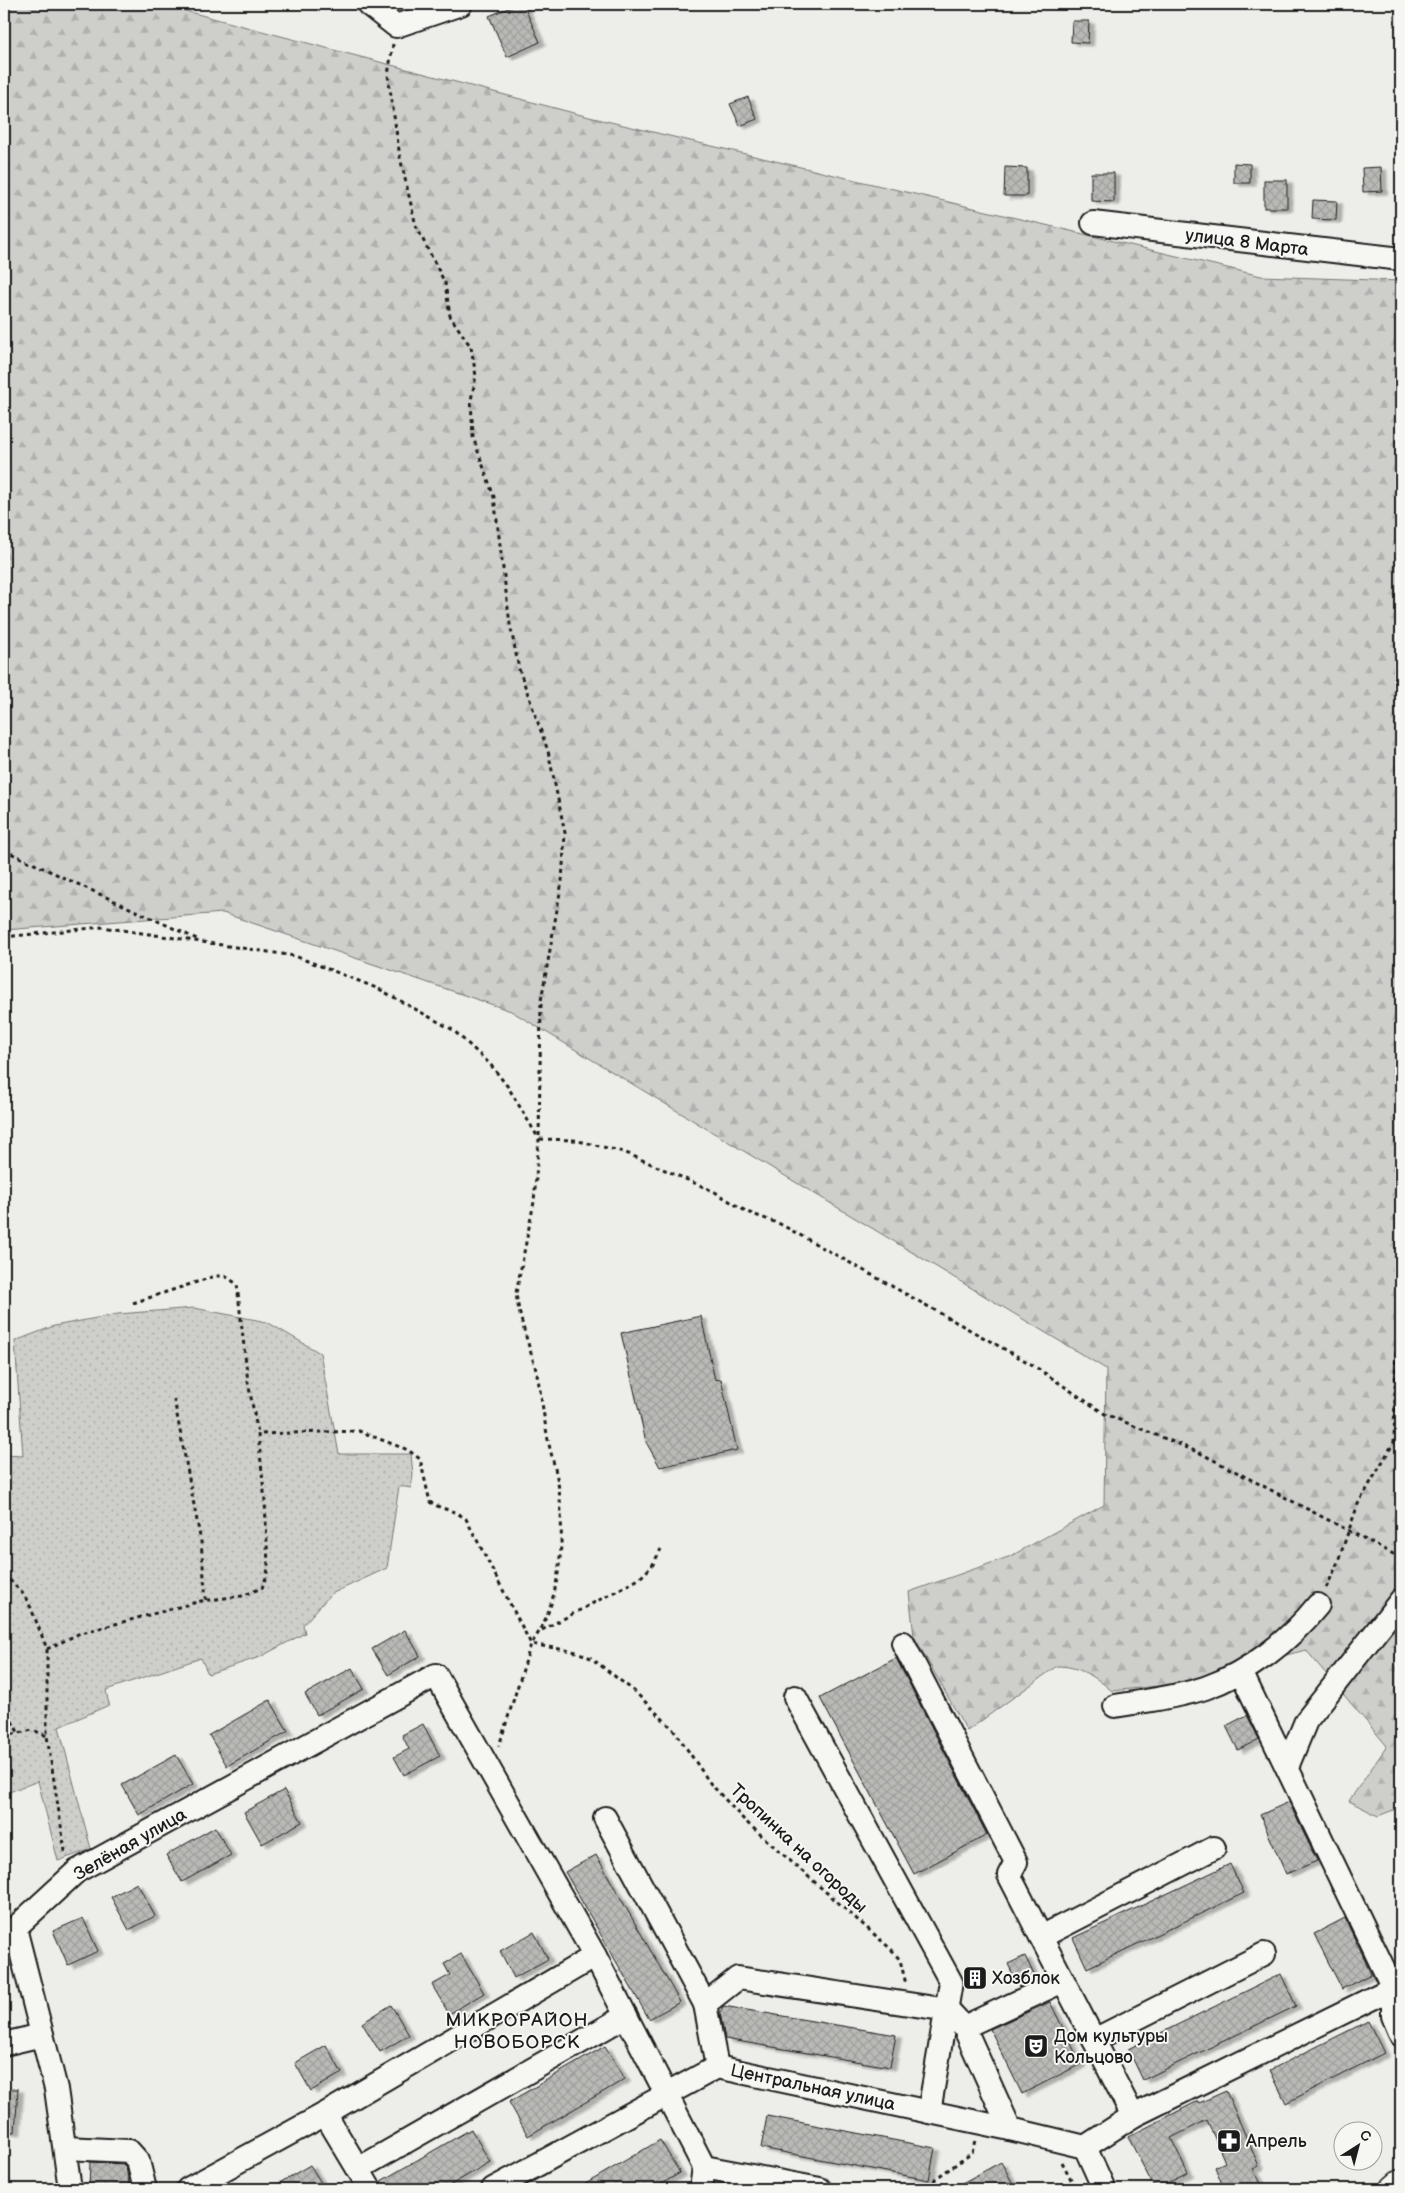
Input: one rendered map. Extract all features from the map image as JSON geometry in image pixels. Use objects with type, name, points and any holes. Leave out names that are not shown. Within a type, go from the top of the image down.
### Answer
[{"type":"main road","points":[[1395,2189],[1401,2184]]},
{"type":"street","points":[[368,4],[396,26],[461,4]]},
{"type":"street","name":"улица 8 Марта","points":[[1093,223],[1401,259]]},
{"type":"street","points":[[1287,1767],[1310,1714],[1401,1600]]},
{"type":"street","points":[[1115,1706],[1204,1688],[1241,1672],[1282,1642],[1318,1605]]},
{"type":"street","points":[[903,1643],[1016,1862],[1008,1875],[1133,2116]]},
{"type":"street","points":[[1241,1672],[1397,1986],[1392,2016],[1401,2035]]},
{"type":"street","name":"Зелёная улица","points":[[70,2189],[56,2089],[15,1928],[78,1871],[436,1675],[491,1771]]},
{"type":"street","points":[[795,1697],[952,1982],[929,2112]]},
{"type":"street","points":[[491,1771],[595,1956],[704,2167],[701,2189]]},
{"type":"street","points":[[605,1818],[705,2004],[717,2067]]},
{"type":"street","points":[[1041,1937],[1214,1848]]},
{"type":"street","points":[[1094,2040],[1264,1954]]},
{"type":"street","points":[[188,2189],[325,2114],[595,1956]]},
{"type":"street","points":[[705,2004],[738,1978],[948,2010],[964,2027],[1010,2129]]},
{"type":"street","points":[[964,2027],[1063,1981]]},
{"type":"street","points":[[1104,2189],[1085,2147],[1133,2116],[1397,1986]]},
{"type":"street","points":[[358,2169],[626,2016]]},
{"type":"street","points":[[4,2044],[42,2035]]},
{"type":"street","name":"Центральная улица","points":[[493,2189],[717,2067],[1010,2129],[1085,2147]]},
{"type":"street","points":[[325,2114],[370,2189]]},
{"type":"street","points":[[65,2148],[129,2151],[138,2161],[145,2189]]},
{"type":"street","points":[[704,2167],[820,2189]]},
{"type":"path","points":[[396,26],[388,75],[400,157],[416,226],[446,283],[450,316],[471,347],[476,376],[471,400],[473,436],[494,497],[510,624],[520,669],[548,751],[565,833],[562,881],[542,1002],[539,1138],[534,1202],[516,1293],[518,1308],[524,1324],[538,1381],[559,1489],[562,1536],[556,1578],[542,1631],[532,1644],[491,1771]]},
{"type":"path","points":[[4,850],[204,942]]},
{"type":"path","points":[[4,937],[102,927],[295,956],[379,989],[453,1030],[490,1064],[508,1087],[539,1138]]},
{"type":"path","points":[[539,1138],[574,1140],[624,1152],[715,1192],[747,1212],[780,1224],[1031,1364],[1105,1414],[1200,1453],[1401,1558]]},
{"type":"path","points":[[47,1649],[78,1634],[206,1600],[242,1596],[257,1591],[262,1588],[268,1575],[258,1434],[248,1382],[236,1284],[225,1276],[215,1276],[133,1303]]},
{"type":"path","points":[[1318,1605],[1336,1567],[1358,1504],[1394,1442],[1396,1350],[1401,1328]]},
{"type":"path","points":[[174,1399],[201,1542],[206,1600]]},
{"type":"path","points":[[258,1434],[359,1431],[408,1450],[420,1459],[430,1502],[436,1506],[456,1511],[466,1519],[532,1644]]},
{"type":"path","points":[[542,1631],[639,1579],[652,1566],[661,1549]]},
{"type":"path","points":[[4,1574],[24,1595],[47,1649],[47,1736],[65,1851],[78,1871]]},
{"type":"path","name":"Тропинка на огороды","points":[[532,1644],[577,1652],[591,1658],[634,1691],[662,1717],[674,1730],[710,1783],[745,1821],[896,1955],[904,1969],[906,2004]]},
{"type":"path","points":[[4,1707],[18,1732]]},
{"type":"path","points":[[4,1736],[33,1730],[47,1736]]},
{"type":"path","points":[[932,2189],[935,2180],[972,2154],[975,2135]]},
{"type":"green space","points":[[4,4],[159,4],[585,116],[1261,276],[1401,281],[1401,1807],[1378,1816],[1349,1801],[1387,1746],[1306,1650],[1167,1685],[1112,1691],[1087,1673],[1065,1666],[1057,1666],[967,1731],[914,1636],[909,1592],[1011,1556],[1104,1505],[1106,1369],[511,1011],[223,913],[4,930]]},
{"type":"green space","points":[[194,1308],[267,1322],[320,1353],[339,1454],[411,1454],[413,1475],[411,1488],[399,1486],[387,1568],[331,1594],[303,1625],[305,1633],[260,1657],[208,1674],[201,1658],[106,1690],[109,1705],[59,1727],[91,1849],[58,1861],[38,1781],[4,1794],[4,1455],[23,1456],[15,1341],[54,1326],[118,1314]]},
{"type":"building","points":[[518,4],[523,4],[540,42],[507,57],[489,16]]},
{"type":"building","points":[[1072,21],[1089,21],[1088,43],[1071,42]]},
{"type":"building","points":[[748,97],[757,119],[740,126],[730,104]]},
{"type":"building","points":[[1234,163],[1250,164],[1250,183],[1234,183]]},
{"type":"building","points":[[1005,167],[1027,168],[1027,196],[1004,196]]},
{"type":"building","points":[[1381,167],[1382,191],[1363,192],[1362,168]]},
{"type":"building","points":[[1091,173],[1114,173],[1114,202],[1091,201]]},
{"type":"building","points":[[1264,180],[1287,180],[1287,208],[1264,208]]},
{"type":"building","points":[[1313,200],[1337,201],[1336,220],[1312,219]]},
{"type":"building","points":[[701,1316],[715,1380],[721,1379],[737,1450],[660,1467],[646,1442],[621,1333]]},
{"type":"building","points":[[405,1630],[420,1656],[388,1675],[372,1649]]},
{"type":"building","points":[[896,1658],[987,1835],[914,1874],[820,1698]]},
{"type":"building","points":[[352,1668],[364,1689],[317,1715],[305,1694]]},
{"type":"building","points":[[270,1700],[288,1731],[227,1766],[209,1735]]},
{"type":"building","points":[[1247,1715],[1259,1739],[1238,1750],[1226,1726]]},
{"type":"building","points":[[423,1724],[440,1756],[404,1775],[394,1757],[409,1749],[402,1735]]},
{"type":"building","points":[[176,1755],[193,1784],[139,1815],[122,1785]]},
{"type":"building","points":[[284,1790],[302,1822],[262,1844],[244,1812]]},
{"type":"building","points":[[1289,1802],[1317,1861],[1286,1874],[1260,1815]]},
{"type":"building","points":[[215,1827],[231,1855],[182,1882],[166,1855]]},
{"type":"building","points":[[596,1855],[680,2002],[649,2019],[565,1872]]},
{"type":"building","points":[[1230,1864],[1244,1893],[1087,1968],[1073,1938]]},
{"type":"building","points":[[137,1883],[155,1916],[129,1930],[111,1897]]},
{"type":"building","points":[[83,1918],[98,1951],[68,1965],[53,1931]]},
{"type":"building","points":[[1345,1918],[1371,1974],[1342,1989],[1314,1934]]},
{"type":"building","points":[[534,1932],[548,1959],[514,1978],[500,1951]]},
{"type":"building","points":[[461,1954],[484,1993],[449,2014],[432,1985],[450,1975],[444,1964]]},
{"type":"building","points":[[1025,1956],[1036,1979],[1019,1987],[1008,1964]]},
{"type":"building","points":[[1281,1974],[1296,2006],[1143,2080],[1128,2049]]},
{"type":"building","name":"Дом культуры Кольцово","points":[[1050,2002],[1081,2064],[1022,2094],[990,2029]]},
{"type":"building","points":[[391,2005],[409,2035],[380,2052],[362,2023]]},
{"type":"building","points":[[723,2006],[896,2035],[890,2067],[725,2039],[720,2013]]},
{"type":"building","points":[[1368,2021],[1384,2053],[1286,2103],[1270,2070]]},
{"type":"building","points":[[326,2045],[342,2073],[311,2091],[295,2063]]},
{"type":"building","points":[[605,2046],[625,2079],[528,2136],[509,2102]]},
{"type":"building","points":[[4,2089],[18,2089],[15,2132],[4,2131]]},
{"type":"building","points":[[1226,2091],[1259,2166],[1253,2169],[1264,2189],[1224,2189],[1215,2167],[1225,2162],[1207,2120],[1171,2138],[1188,2173],[1155,2189],[1128,2137],[1198,2101],[1199,2103]]},
{"type":"building","points":[[767,2116],[935,2148],[929,2180],[761,2148]]},
{"type":"building","points":[[471,2129],[490,2162],[444,2189],[383,2189],[381,2181]]},
{"type":"building","points":[[660,2140],[680,2173],[653,2189],[577,2189]]},
{"type":"building","points":[[90,2162],[123,2164],[126,2167],[130,2189],[89,2189]]},
{"type":"building","points":[[1001,2162],[1016,2189],[951,2189]]},
{"type":"building","points":[[310,2165],[325,2189],[269,2189]]},
{"type":"place","name":"Хозблок","points":[[975,1978]]},
{"type":"place","name":"Дом культуры Кольцово","points":[[1036,2046]]},
{"type":"place","name":"Апрель","points":[[1229,2141]]},
{"type":"district","name":"МИКРОРАЙОН НОВОБОРСК","points":[[517,2030]]}]
